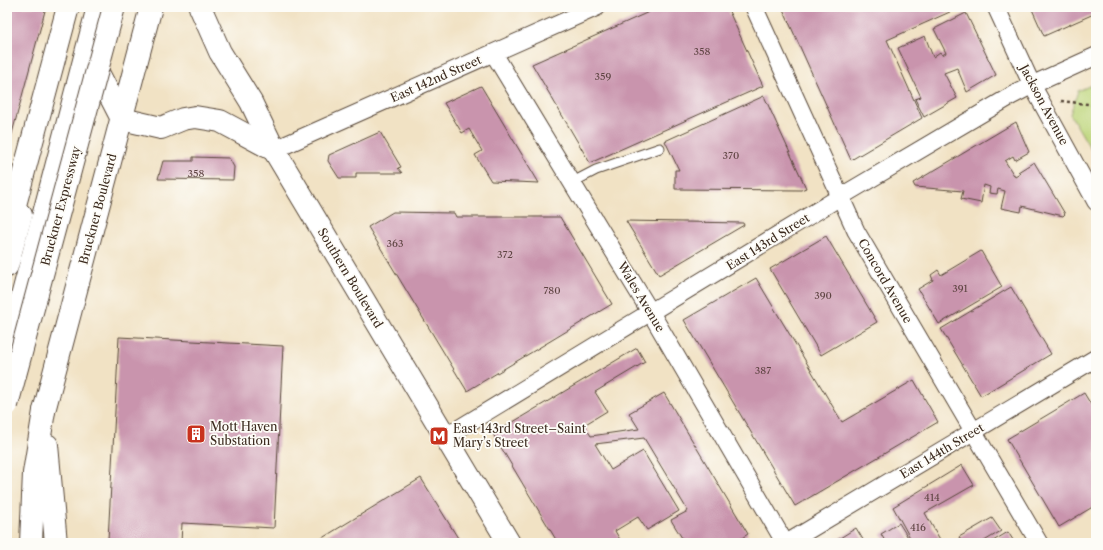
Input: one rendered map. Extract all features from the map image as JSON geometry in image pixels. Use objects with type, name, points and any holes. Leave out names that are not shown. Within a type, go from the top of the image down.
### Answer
[{"type":"main road","points":[[7,235],[68,7]]},
{"type":"main road","points":[[7,266],[77,7]]},
{"type":"main road","points":[[7,354],[98,7]]},
{"type":"main road","name":"Bruckner Expressway","points":[[7,405],[114,7]]},
{"type":"main road","name":"Bruckner Boulevard","points":[[30,543],[34,473],[44,412],[151,7]]},
{"type":"main road","name":"Southern Boulevard","points":[[200,7],[220,52],[251,102],[274,150],[509,543]]},
{"type":"main road","points":[[87,50],[122,119],[161,128],[183,119],[195,117],[220,121],[274,150]]},
{"type":"main road","name":"Bruckner Boulevard","points":[[44,412],[56,543]]},
{"type":"street","name":"East 142nd Street","points":[[274,150],[494,54],[597,7]]},
{"type":"street","name":"Concord Avenue","points":[[754,7],[856,231],[1039,543]]},
{"type":"street","name":"Jackson Avenue","points":[[996,7],[1032,85],[1096,202]]},
{"type":"street","name":"Wales Avenue","points":[[494,54],[651,313],[786,543]]},
{"type":"street","name":"East 143rd Street","points":[[445,437],[840,197],[1032,85],[1096,56]]},
{"type":"street","name":"East 144th Street","points":[[786,543],[1096,358]]},
{"type":"lane","points":[[571,183],[596,170],[660,148]]},
{"type":"path","points":[[1060,101],[1096,105]]},
{"type":"green space","points":[[1096,83],[1096,158],[1070,114],[1078,91]]},
{"type":"building","points":[[7,7],[46,7],[7,152]]},
{"type":"building","points":[[660,7],[727,7],[763,86],[590,163],[532,64]]},
{"type":"building","points":[[782,7],[961,7],[887,40],[922,118],[851,160]]},
{"type":"building","points":[[1031,7],[1096,7],[1096,13],[1044,36]]},
{"type":"building","points":[[966,13],[996,75],[967,92],[957,68],[944,73],[957,98],[924,117],[915,99],[921,97],[898,48],[925,36],[933,57],[940,52],[942,55],[946,53],[934,29]]},
{"type":"building","points":[[481,86],[539,183],[491,181],[475,155],[482,151],[469,129],[462,133],[444,103]]},
{"type":"building","points":[[764,96],[806,188],[801,190],[675,189],[675,170],[679,170],[665,141]]},
{"type":"building","points":[[1016,122],[1029,152],[1015,160],[1013,156],[1005,161],[1015,177],[1020,174],[1018,172],[1034,162],[1065,214],[1063,216],[1022,206],[1021,212],[1001,208],[1005,191],[998,189],[997,194],[989,193],[990,187],[984,185],[981,203],[961,199],[963,191],[915,187],[913,183]]},
{"type":"building","points":[[380,132],[401,167],[398,168],[402,173],[356,173],[356,178],[339,178],[328,161],[329,155]]},
{"type":"building","points":[[193,157],[229,158],[234,167],[233,180],[158,179],[163,161],[193,161]]},
{"type":"building","points":[[393,212],[454,213],[456,217],[560,217],[612,304],[467,391],[368,227]]},
{"type":"building","points":[[626,221],[743,223],[744,225],[659,275]]},
{"type":"building","points":[[826,236],[877,322],[821,355],[770,269]]},
{"type":"building","points":[[981,251],[1002,287],[939,324],[918,289],[933,280],[931,275],[938,270],[941,275]]},
{"type":"building","points":[[756,278],[842,422],[914,380],[938,422],[795,506],[684,320]]},
{"type":"building","points":[[1011,287],[1051,354],[981,396],[941,329]]},
{"type":"building","name":"Mott Haven Substation","points":[[119,337],[283,346],[274,528],[182,523],[181,543],[100,543],[100,540],[108,540]]},
{"type":"building","points":[[637,348],[645,362],[595,392],[607,411],[584,425],[591,436],[639,429],[629,413],[664,393],[748,534],[734,543],[685,543],[671,520],[688,511],[644,438],[595,444],[611,470],[643,451],[679,511],[647,530],[638,517],[615,531],[622,543],[558,543],[493,434]]},
{"type":"building","points":[[1084,393],[1096,413],[1096,505],[1059,527],[1007,439]]},
{"type":"building","points":[[962,465],[974,485],[925,513],[942,543],[913,543],[893,507]]},
{"type":"building","points":[[421,478],[461,543],[314,543]]},
{"type":"building","points":[[992,518],[1001,531],[981,543],[962,543],[959,537]]},
{"type":"building","points":[[899,523],[909,539],[903,543],[886,543],[881,534]]},
{"type":"building","points":[[856,528],[865,543],[832,543]]},
{"type":"building","points":[[1008,532],[1015,543],[994,543],[993,541]]},
{"type":"place","name":"Mott Haven Substation","points":[[196,434]]},
{"type":"place","name":"East 143rd Street–Saint Mary’s Street","points":[[439,436]]}]
